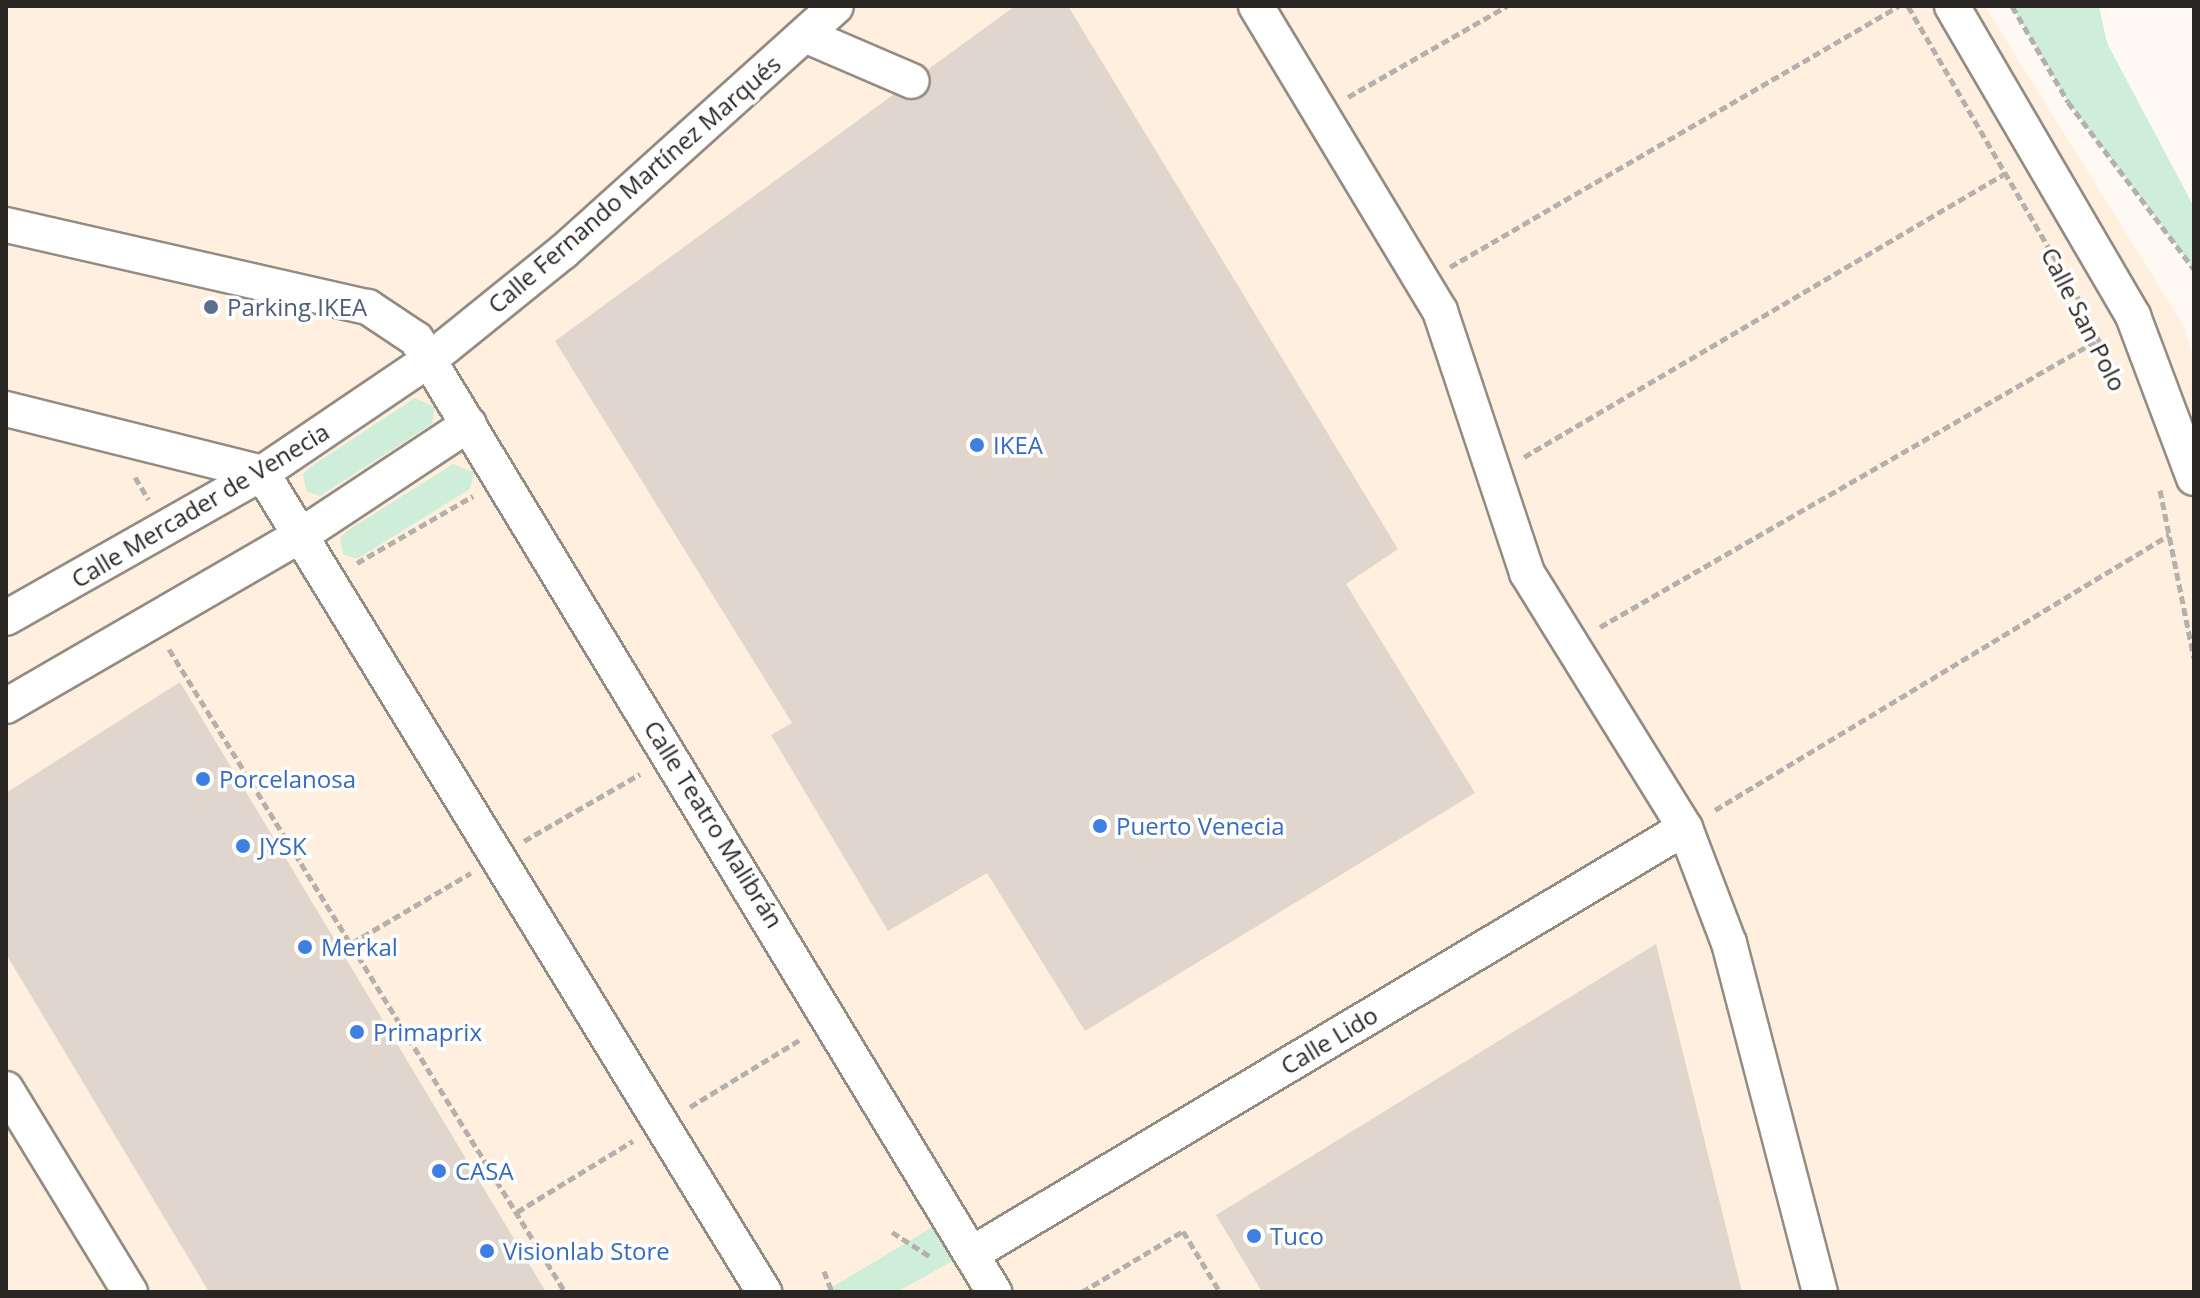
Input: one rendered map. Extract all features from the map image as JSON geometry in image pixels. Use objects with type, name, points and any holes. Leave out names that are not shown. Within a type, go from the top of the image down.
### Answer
[{"type":"street","name":"Calle Fernando Martínez Marqués","points":[[429,360],[563,252],[836,6]]},
{"type":"street","points":[[1256,6],[1424,283],[1466,384],[1491,476],[1527,573],[1567,646],[1685,828],[1729,943],[1820,1292]]},
{"type":"street","name":"Calle San Polo","points":[[1952,6],[2133,316],[2194,478]]},
{"type":"street","points":[[805,35],[912,81]]},
{"type":"street","name":"Calle Teatro Malibrán","points":[[6,225],[368,307],[402,325],[429,360],[469,424],[994,1292]]},
{"type":"street","name":"Calle Mercader de Venecia","points":[[6,618],[262,473],[429,360]]},
{"type":"street","points":[[6,409],[262,473],[303,534],[764,1292]]},
{"type":"street","points":[[6,706],[303,534],[469,424]]},
{"type":"street","name":"Calle Lido","points":[[973,1253],[1685,828]]},
{"type":"street","points":[[6,1089],[130,1292]]},
{"type":"path","points":[[1323,112],[1507,6]]},
{"type":"path","points":[[1424,283],[1899,6]]},
{"type":"path","name":"Calle San Polo","points":[[1908,6],[2006,173],[2098,340],[2126,401]]},
{"type":"path","points":[[2012,6],[2068,102],[2194,269]]},
{"type":"path","points":[[1491,476],[2006,173]]},
{"type":"path","points":[[1567,646],[2098,340]]},
{"type":"path","points":[[2154,473],[2194,658]]},
{"type":"path","points":[[1685,828],[2169,535]]},
{"type":"path","points":[[185,672],[565,1292]]},
{"type":"path","points":[[1082,1292],[1183,1231],[1220,1292]]},
{"type":"path","points":[[892,1232],[939,1268]]},
{"type":"path","points":[[824,1271],[832,1292]]},
{"type":"shaded area","name":"Puerto Venecia","points":[[6,6],[1985,6],[2185,328],[2194,361],[2194,1292],[6,1292]]},
{"type":"green space","points":[[2012,6],[2099,6],[2107,43],[2194,207],[2194,269],[2068,102]]},
{"type":"green space","points":[[415,398],[435,407],[432,424],[320,496],[306,491],[303,474],[310,467]]},
{"type":"green space","points":[[453,464],[474,472],[470,489],[357,559],[343,554],[340,538],[347,531]]},
{"type":"green space","points":[[936,1225],[956,1259],[897,1292],[824,1292]]},
{"type":"building","name":"IKEA","points":[[1015,6],[1068,6],[1398,549],[1346,584],[1475,793],[1085,1031],[987,873],[888,931],[771,735],[792,723],[555,341]]},
{"type":"building","points":[[180,682],[546,1292],[209,1292],[6,954],[6,793]]},
{"type":"building","points":[[1656,944],[1742,1292],[1262,1292],[1216,1215]]},
{"type":"place","name":"Parking IKEA","points":[[211,307]]},
{"type":"place","name":"IKEA","points":[[977,445]]},
{"type":"place","name":"Porcelanosa","points":[[203,779]]},
{"type":"place","name":"Puerto Venecia","points":[[1100,826]]},
{"type":"place","name":"JYSK","points":[[243,846]]},
{"type":"place","name":"Merkal","points":[[305,947]]},
{"type":"place","name":"Primaprix","points":[[357,1032]]},
{"type":"place","name":"CASA","points":[[439,1171]]},
{"type":"place","name":"Tuco","points":[[1254,1236]]},
{"type":"place","name":"Visionlab Store","points":[[487,1251]]}]
